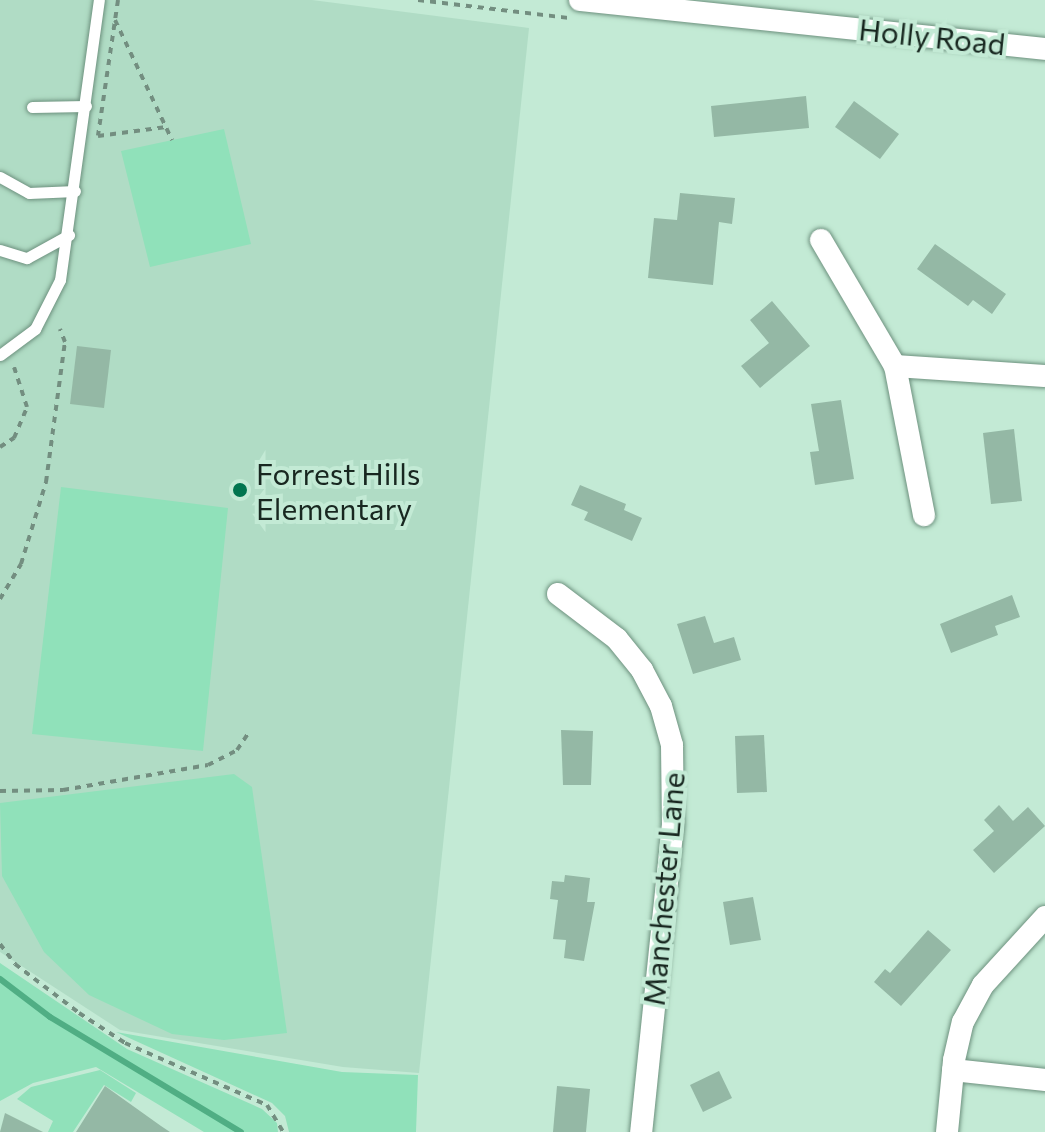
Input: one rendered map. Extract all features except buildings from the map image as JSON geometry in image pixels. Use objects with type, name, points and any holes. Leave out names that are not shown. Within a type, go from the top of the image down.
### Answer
[{"type":"street","name":"Holly Road","points":[[580,0],[1045,49]]},
{"type":"street","points":[[821,240],[895,366],[924,515]]},
{"type":"street","points":[[895,366],[1045,376]]},
{"type":"street","name":"Manchester Lane","points":[[558,594],[617,639],[642,670],[661,706],[672,745],[673,824],[641,1132]]},
{"type":"street","points":[[947,1132],[953,1070],[963,1022],[983,985],[1045,917]]},
{"type":"street","points":[[953,1070],[1045,1080]]},
{"type":"lane","points":[[0,355],[35,329],[53,303],[69,235],[99,0]]},
{"type":"lane","points":[[32,107],[86,106]]},
{"type":"lane","points":[[0,177],[29,193],[75,191]]},
{"type":"lane","points":[[0,250],[27,258],[69,235]]},
{"type":"path","points":[[118,0],[98,136],[166,127]]},
{"type":"path","points":[[115,20],[172,140]]},
{"type":"path","points":[[0,599],[21,564],[46,482],[65,342],[60,329]]},
{"type":"path","points":[[0,447],[14,438],[27,407],[14,367]]},
{"type":"path","points":[[0,791],[63,790],[208,765],[237,750],[250,731]]},
{"type":"path","points":[[0,944],[15,964],[79,1013],[125,1043],[267,1105],[283,1132]]},
{"type":"shaded area","name":"Forrest Hills Elementary","points":[[0,0],[312,0],[529,28],[419,1073],[343,1067],[120,1030],[0,952]]},
{"type":"green space","points":[[224,129],[251,244],[150,267],[121,151]]},
{"type":"green space","points":[[61,487],[228,508],[203,751],[32,734]]},
{"type":"green space","points":[[234,774],[252,787],[287,1033],[224,1040],[172,1034],[89,995],[44,952],[2,876],[0,803]]},
{"type":"green space","points":[[0,963],[127,1049],[262,1109],[277,1123],[278,1132],[204,1132],[96,1067],[33,1083],[0,1101]]},
{"type":"green space","points":[[116,1032],[342,1072],[418,1075],[416,1132],[289,1132],[285,1116],[272,1103]]},
{"type":"green space","points":[[100,1070],[136,1093],[131,1102],[104,1085],[73,1132],[48,1132],[53,1121],[17,1099],[31,1087]]},
{"type":"waterway","points":[[0,979],[50,1017],[241,1132]]},
{"type":"place","name":"Forrest Hills Elementary","points":[[240,490]]}]
